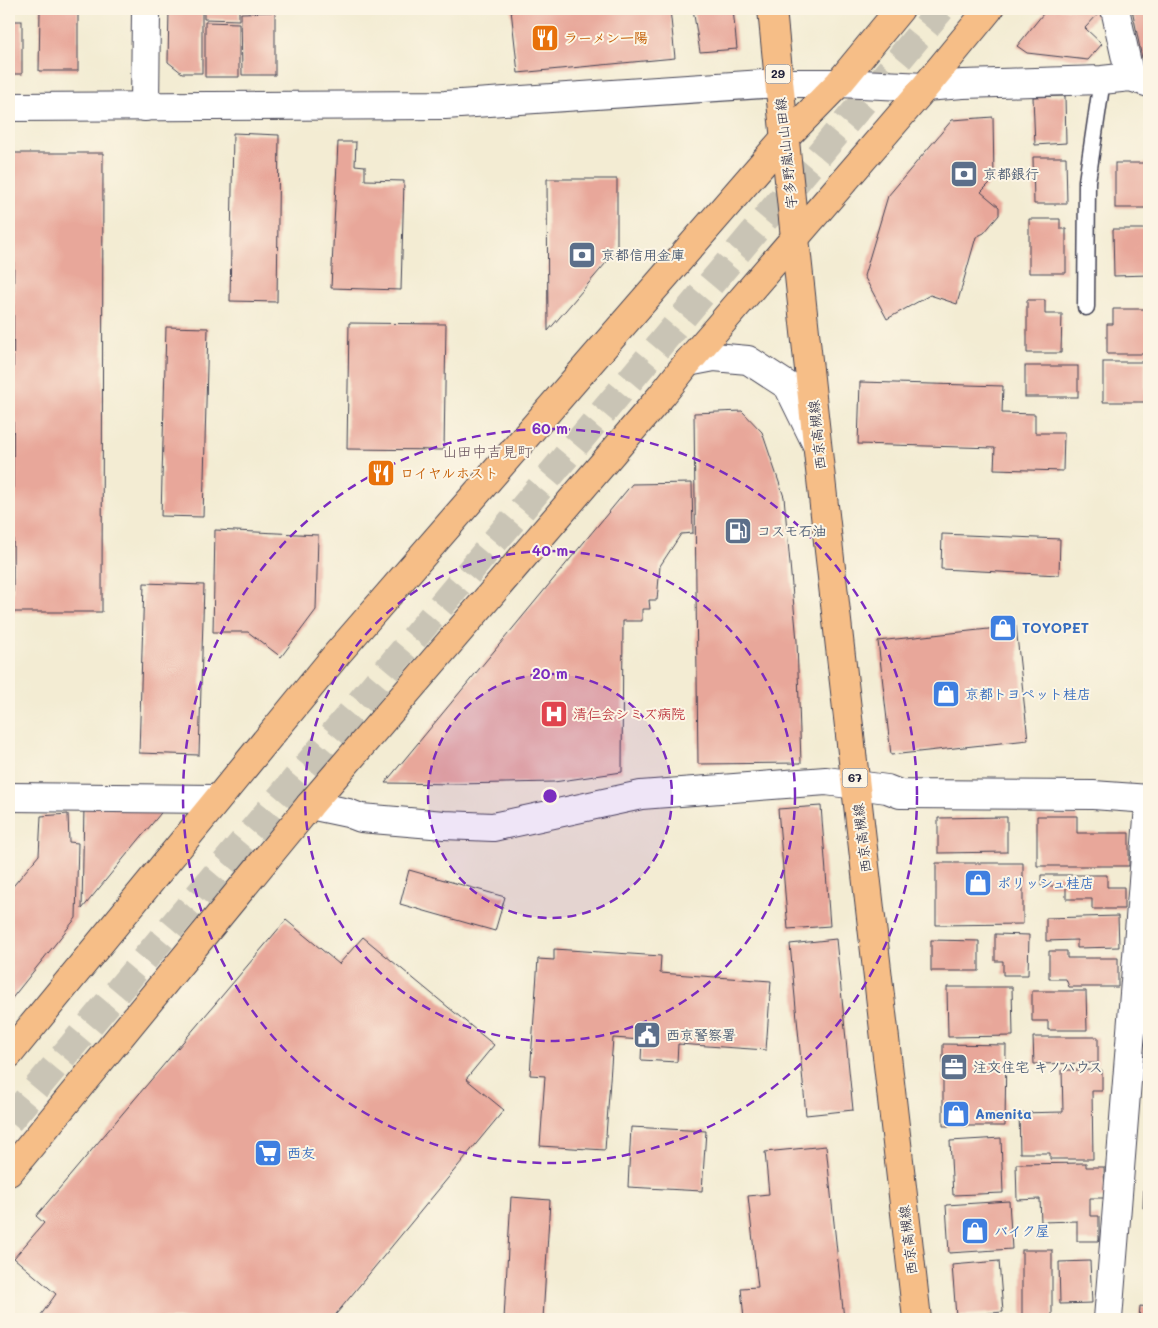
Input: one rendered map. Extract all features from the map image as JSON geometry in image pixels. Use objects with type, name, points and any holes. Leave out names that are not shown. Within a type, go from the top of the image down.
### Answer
[{"type":"main road","name":"宇多野嵐山山田線","points":[[772,9],[795,237]]},
{"type":"main road","points":[[9,1054],[337,654],[784,139],[839,83],[900,9]]},
{"type":"main road","points":[[9,1172],[310,805],[925,87],[989,9]]},
{"type":"main road","name":"西京高槻線","points":[[795,237],[917,1319]]},
{"type":"street","points":[[145,107],[146,9]]},
{"type":"street","points":[[9,107],[446,105],[779,83],[839,83],[925,87],[963,84],[1140,80],[1115,9]]},
{"type":"street","points":[[688,362],[714,357],[748,360],[781,381],[788,386],[818,446]]},
{"type":"street","points":[[310,805],[348,813],[361,818],[493,827],[641,795],[826,781],[887,789],[900,794],[1093,795],[1149,799]]},
{"type":"street","points":[[9,796],[217,799]]},
{"type":"street","points":[[1108,1319],[1149,806]]},
{"type":"lane","points":[[1086,307],[1087,181],[1102,80]]},
{"type":"building","points":[[40,9],[78,9],[78,71],[39,71]]},
{"type":"building","points":[[169,9],[202,9],[202,73],[182,73],[168,62]]},
{"type":"building","points":[[204,9],[239,9],[239,20],[204,19]]},
{"type":"building","points":[[670,9],[675,58],[518,73],[511,10]]},
{"type":"building","points":[[693,9],[733,9],[737,49],[700,52]]},
{"type":"building","points":[[1047,9],[1098,9],[1098,14],[1085,28],[1102,44],[1088,60],[1027,53],[1017,46]]},
{"type":"building","points":[[1132,9],[1149,9],[1149,61],[1142,58]]},
{"type":"building","points":[[275,12],[275,75],[242,75],[241,13]]},
{"type":"building","points":[[9,21],[22,21],[22,74],[9,74]]},
{"type":"building","points":[[205,22],[239,23],[239,77],[205,77]]},
{"type":"building","points":[[1065,96],[1066,143],[1035,145],[1033,97]]},
{"type":"building","points":[[993,117],[994,179],[981,192],[999,207],[999,215],[984,233],[976,237],[957,304],[930,295],[887,319],[864,276],[888,196],[952,120]]},
{"type":"building","points":[[233,133],[279,135],[277,302],[230,301]]},
{"type":"building","points":[[338,142],[356,142],[355,165],[365,166],[365,180],[404,181],[401,290],[331,288]]},
{"type":"building","points":[[14,153],[103,153],[102,612],[13,612]]},
{"type":"building","points":[[1033,157],[1066,157],[1067,204],[1034,204]]},
{"type":"building","points":[[1115,163],[1149,163],[1149,208],[1115,208]]},
{"type":"building","points":[[547,179],[617,179],[617,250],[548,331]]},
{"type":"building","points":[[1029,219],[1060,219],[1060,229],[1066,229],[1066,273],[1029,273]]},
{"type":"building","points":[[1113,229],[1149,229],[1149,275],[1114,276]]},
{"type":"building","points":[[1027,300],[1045,300],[1045,314],[1062,314],[1061,353],[1027,353]]},
{"type":"building","points":[[1113,309],[1149,309],[1149,354],[1107,354],[1107,324],[1113,324]]},
{"type":"building","points":[[349,323],[446,324],[444,450],[347,449]]},
{"type":"building","points":[[166,327],[208,328],[203,517],[161,516]]},
{"type":"building","points":[[1103,362],[1145,362],[1145,402],[1103,402]]},
{"type":"building","points":[[1025,366],[1078,366],[1078,397],[1025,397]]},
{"type":"building","points":[[860,382],[1003,386],[1002,413],[1035,414],[1035,433],[1064,433],[1063,471],[994,469],[995,448],[858,444]]},
{"type":"building","points":[[742,411],[762,432],[784,497],[797,641],[801,763],[698,764],[694,413]]},
{"type":"building","points":[[692,483],[693,533],[681,534],[660,566],[657,600],[649,600],[650,609],[642,609],[642,621],[623,621],[622,772],[554,782],[385,783],[632,484]]},
{"type":"building","points":[[215,530],[318,535],[316,610],[281,657],[248,632],[213,632]]},
{"type":"building","points":[[942,534],[1060,539],[1059,575],[941,569]]},
{"type":"building","points":[[144,583],[204,585],[199,755],[139,753]]},
{"type":"building","points":[[1016,626],[1028,740],[891,755],[878,641]]},
{"type":"building","points":[[84,806],[165,808],[82,909]]},
{"type":"building","points":[[821,806],[830,926],[788,929],[778,809]]},
{"type":"building","points":[[68,814],[69,842],[78,843],[76,918],[9,1002],[9,891],[39,855],[41,816]]},
{"type":"building","points":[[1037,816],[1077,816],[1077,833],[1129,833],[1129,866],[1037,866]]},
{"type":"building","points":[[1007,817],[1007,852],[938,853],[938,818]]},
{"type":"building","points":[[936,863],[1023,863],[1023,924],[936,925]]},
{"type":"building","points":[[409,870],[505,897],[495,931],[400,904]]},
{"type":"building","points":[[1041,875],[1107,875],[1107,887],[1124,887],[1124,909],[1092,909],[1092,899],[1066,899],[1066,886],[1041,886]]},
{"type":"building","points":[[1118,916],[1119,947],[1077,948],[1077,940],[1046,941],[1046,918]]},
{"type":"building","points":[[286,920],[339,964],[363,937],[494,1045],[466,1079],[504,1110],[332,1319],[38,1319],[56,1294],[14,1258],[44,1223],[36,1216]]},
{"type":"building","points":[[995,934],[1029,935],[1028,975],[1003,975],[1003,961],[995,961]]},
{"type":"building","points":[[836,939],[853,1110],[806,1115],[790,944]]},
{"type":"building","points":[[931,940],[979,941],[979,971],[931,971]]},
{"type":"building","points":[[554,949],[661,956],[660,973],[771,981],[766,1050],[678,1044],[677,1062],[641,1060],[642,1040],[613,1038],[605,1150],[540,1146],[545,1076],[530,1075],[538,959],[554,960]]},
{"type":"building","points":[[1049,951],[1067,951],[1067,958],[1118,958],[1118,987],[1069,987],[1066,979],[1049,979]]},
{"type":"building","points":[[947,987],[1012,987],[1013,1036],[948,1037]]},
{"type":"building","points":[[1032,991],[1086,991],[1087,1030],[1048,1030],[1048,1021],[1032,1021]]},
{"type":"building","points":[[1033,1037],[1098,1037],[1098,1063],[1034,1064]]},
{"type":"building","points":[[943,1044],[1006,1045],[1005,1126],[943,1126]]},
{"type":"building","points":[[1062,1070],[1102,1070],[1102,1091],[1092,1091],[1093,1159],[1050,1159],[1050,1153],[1020,1153],[1019,1113],[1063,1112]]},
{"type":"building","points":[[631,1127],[706,1131],[702,1191],[628,1187]]},
{"type":"building","points":[[1001,1138],[1003,1193],[953,1195],[950,1141]]},
{"type":"building","points":[[826,1146],[844,1319],[744,1319],[741,1288],[758,1287],[748,1196],[769,1194],[765,1152]]},
{"type":"building","points":[[1086,1163],[1086,1167],[1104,1167],[1105,1198],[1090,1198],[1090,1216],[1099,1216],[1099,1241],[1077,1241],[1077,1221],[1041,1222],[1040,1199],[1017,1200],[1016,1164]]},
{"type":"building","points":[[1144,1181],[1149,1181],[1149,1208],[1143,1208]]},
{"type":"building","points":[[511,1197],[550,1200],[543,1319],[504,1319]]},
{"type":"building","points":[[1009,1201],[1012,1249],[949,1253],[946,1205]]},
{"type":"building","points":[[1147,1215],[1149,1215],[1149,1246],[1147,1246]]},
{"type":"building","points":[[1022,1250],[1052,1250],[1052,1318],[1022,1318]]},
{"type":"building","points":[[999,1261],[1003,1312],[956,1316],[952,1265]]},
{"type":"building","points":[[1090,1261],[1092,1303],[1060,1304],[1059,1262]]},
{"type":"building","points":[[1147,1267],[1149,1267],[1149,1291],[1147,1291]]},
{"type":"building","points":[[1140,1306],[1149,1307],[1149,1319],[1139,1319]]},
{"type":"tunnel","points":[[9,1121],[941,9]]},
{"type":"place","name":"ラーメン一陽","points":[[545,38]]},
{"type":"place","name":"京都銀行","points":[[964,174]]},
{"type":"place","name":"京都信用金庫","points":[[582,255]]},
{"type":"place","name":"ロイヤルホスト","points":[[381,473]]},
{"type":"place","name":"コスモ石油","points":[[738,531]]},
{"type":"place","name":"TOYOPET","points":[[1003,628]]},
{"type":"place","name":"京都トヨペット桂店","points":[[946,694]]},
{"type":"place","name":"清仁会シミズ病院","points":[[554,714]]},
{"type":"place","name":"ポリッシュ桂店","points":[[978,883]]},
{"type":"place","name":"西京警察署","points":[[647,1035]]},
{"type":"place","name":"注文住宅 キノハウス","points":[[954,1067]]},
{"type":"place","name":"Amenita","points":[[956,1114]]},
{"type":"place","name":"西友","points":[[268,1153]]},
{"type":"place","name":"バイク屋","points":[[975,1231]]},
{"type":"district","name":"山田中吉見町","points":[[487,452]]}]
